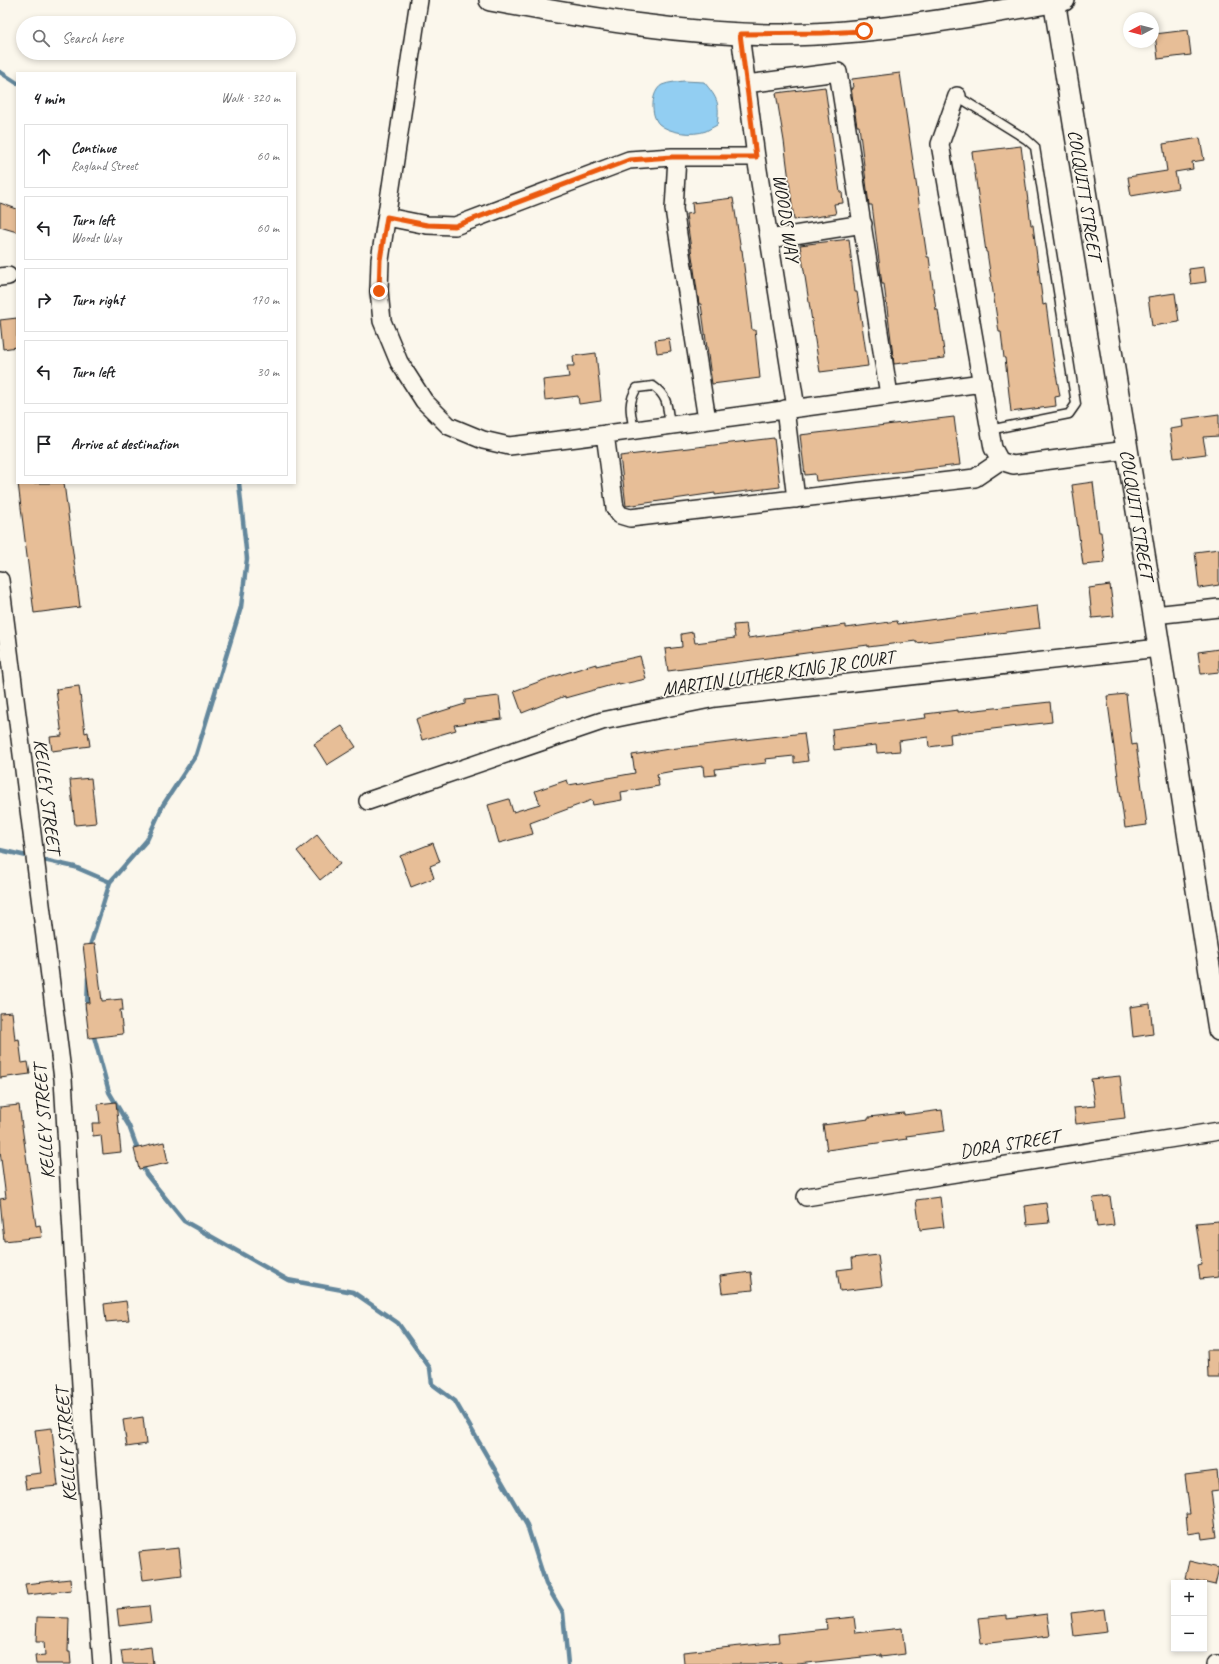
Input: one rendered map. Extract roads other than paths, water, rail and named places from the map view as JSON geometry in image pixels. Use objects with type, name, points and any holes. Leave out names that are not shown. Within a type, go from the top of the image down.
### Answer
[{"type":"street","points":[[419,0],[380,260],[379,291],[382,321],[399,362],[424,401],[449,426],[483,440],[509,446],[982,383]]},
{"type":"street","points":[[490,0],[652,27],[740,34],[802,34],[864,31],[945,20],[1058,1]]},
{"type":"street","name":"COLQUITT STREET","points":[[1058,1],[1127,450],[1219,1030]]},
{"type":"street","name":"WOODS WAY","points":[[740,34],[756,157],[769,239],[790,408],[796,499]]},
{"type":"street","points":[[746,84],[838,72],[889,395]]},
{"type":"street","points":[[957,96],[940,144],[989,430],[993,448],[1000,462]]},
{"type":"street","points":[[387,217],[427,225],[455,226],[629,160],[677,156],[756,157]]},
{"type":"street","points":[[677,156],[674,210],[707,420]]},
{"type":"street","points":[[769,239],[863,224]]},
{"type":"street","points":[[605,434],[614,508],[620,515],[630,518],[975,478],[1000,462],[1013,465],[1127,450]]},
{"type":"street","name":"KELLEY STREET","points":[[0,580],[63,1079],[84,1436],[102,1664]]},
{"type":"street","points":[[1154,615],[1219,608]]},
{"type":"street","name":"MARTIN LUTHER KING JR COURT","points":[[368,800],[602,721],[715,698],[1159,648]]},
{"type":"street","name":"DORA STREET","points":[[806,1197],[1219,1131]]},
{"type":"lane","points":[[957,96],[1026,139],[1035,147],[1076,404],[1069,414],[989,430]]},
{"type":"lane","points":[[634,430],[630,407],[632,396],[637,388],[653,386],[662,392],[666,401],[670,425]]},
{"type":"water","points":[[684,81],[704,82],[709,88],[715,97],[718,106],[717,125],[701,133],[681,133],[663,127],[656,120],[653,103],[658,88],[662,85]]},
{"type":"waterway","points":[[0,72],[16,82]]},
{"type":"waterway","points":[[89,949],[110,882],[147,840],[163,805],[196,755],[241,607],[247,559],[239,484]]},
{"type":"waterway","points":[[0,850],[31,857]]},
{"type":"waterway","points":[[39,859],[75,867],[110,882]]},
{"type":"waterway","points":[[87,1009],[88,978]]},
{"type":"waterway","points":[[93,1033],[109,1092],[129,1126],[139,1153]]},
{"type":"waterway","points":[[142,1163],[146,1174],[184,1221],[288,1280],[353,1292],[398,1323],[430,1368],[432,1384],[455,1401],[527,1525],[546,1584],[563,1613],[568,1664]]}]
